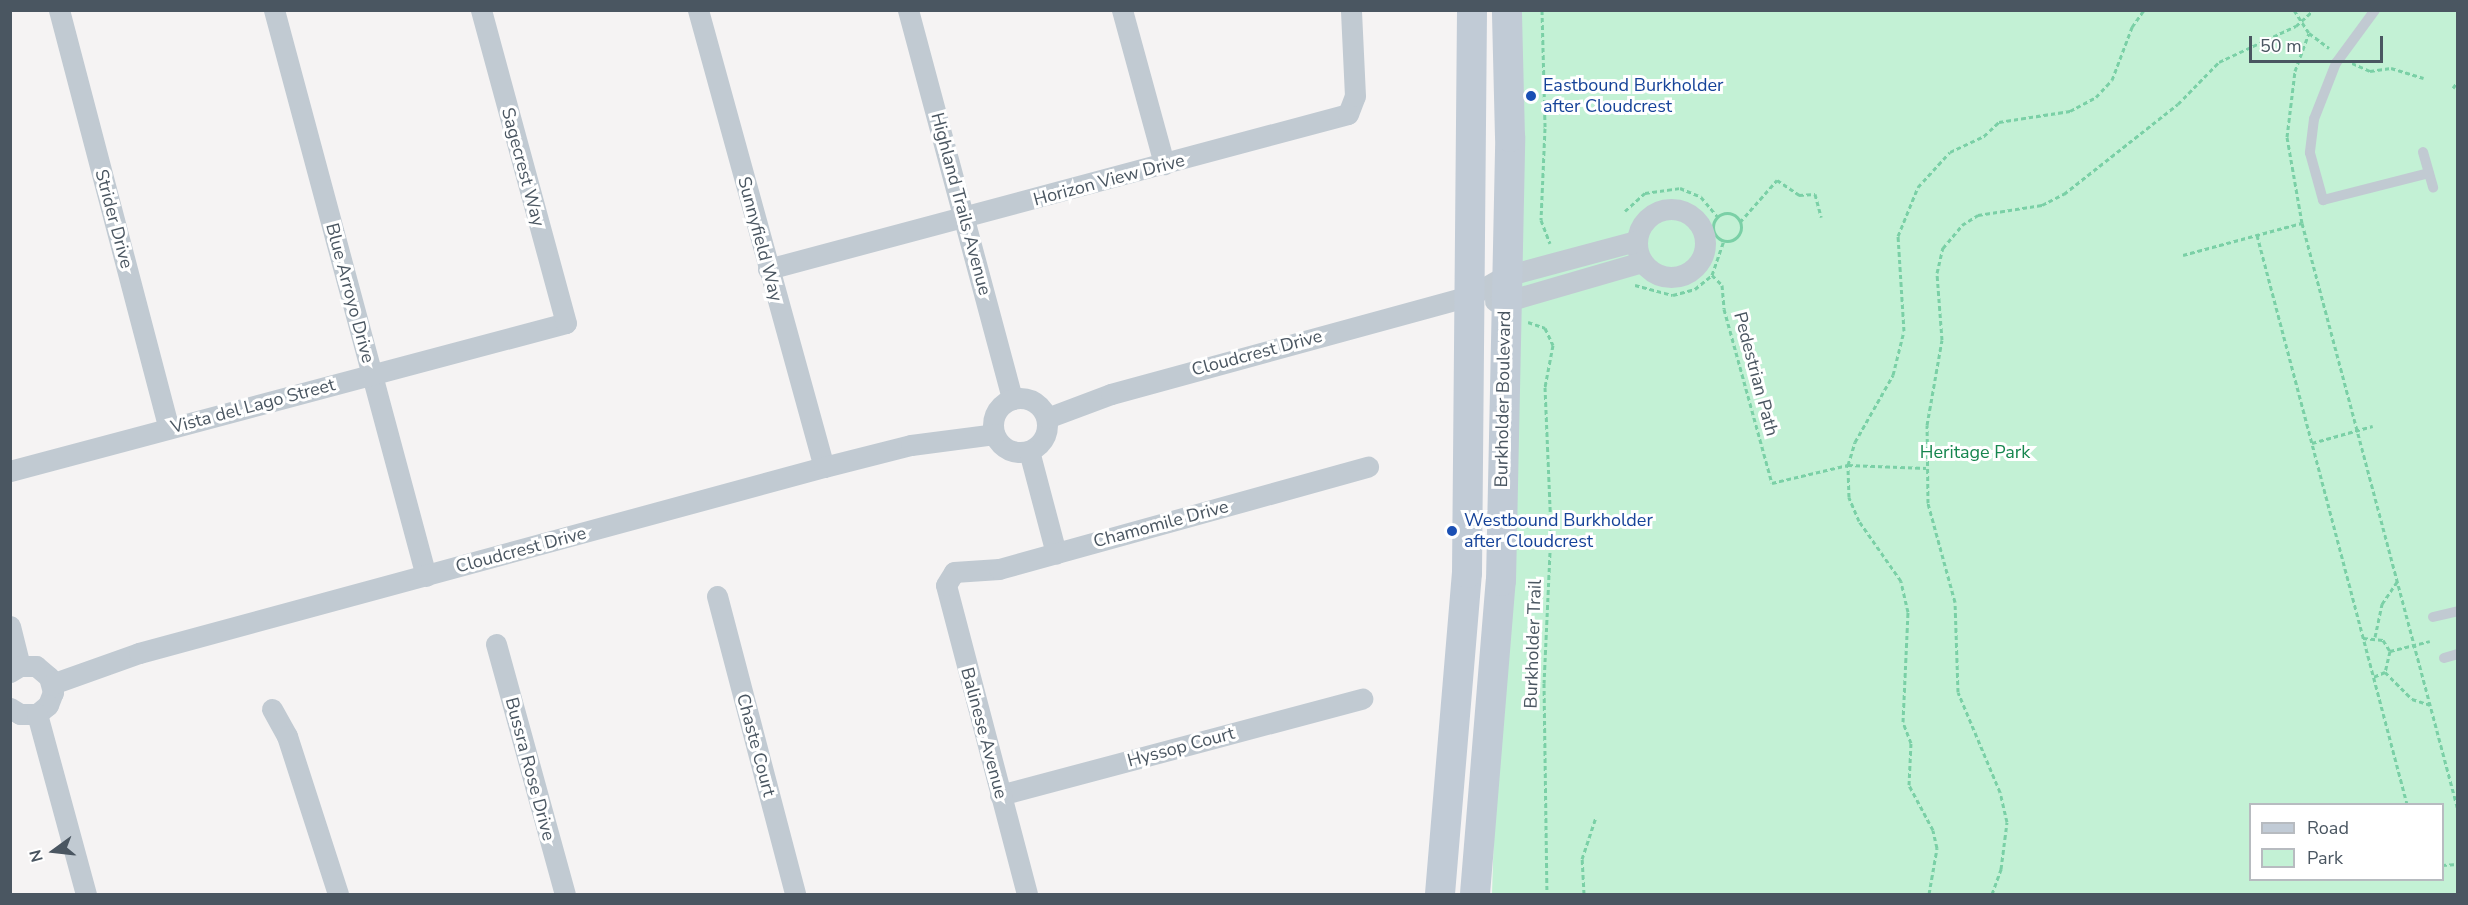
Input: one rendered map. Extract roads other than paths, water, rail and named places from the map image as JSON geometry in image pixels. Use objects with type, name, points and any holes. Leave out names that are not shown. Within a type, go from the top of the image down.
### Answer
[{"type":"main road","name":"Burkholder Boulevard","points":[[1440,894],[1464,646],[1472,10]]},
{"type":"main road","name":"Burkholder Boulevard","points":[[1475,894],[1498,652],[1512,298],[1508,10]]},
{"type":"street","name":"Strider Drive","points":[[59,10],[169,428]]},
{"type":"street","name":"Blue Arroyo Drive","points":[[274,10],[426,576]]},
{"type":"street","name":"Sagecrest Way","points":[[481,10],[566,323]]},
{"type":"street","name":"Sunnyfield Way","points":[[698,10],[824,467]]},
{"type":"street","name":"Highland Trails Avenue","points":[[908,10],[966,218],[1012,399]]},
{"type":"street","points":[[1122,10],[1164,164]]},
{"type":"street","name":"Horizon View Drive","points":[[768,269],[966,218],[1348,114],[1355,96],[1351,10]]},
{"type":"street","points":[[1669,208],[1696,219],[1705,237],[1702,256],[1681,276],[1659,276],[1642,262],[1636,241],[1650,215],[1669,208]]},
{"type":"street","name":"Cloudcrest Drive","points":[[1512,298],[1636,241]]},
{"type":"street","name":"Cloudcrest Drive","points":[[1047,418],[1111,394],[1470,296],[1512,298],[1642,262]]},
{"type":"street","name":"Vista del Lago Street","points":[[10,471],[566,323]]},
{"type":"street","points":[[1012,399],[1034,401],[1047,418],[1044,438],[1029,451],[1008,448],[994,434],[996,412],[1012,399]]},
{"type":"street","name":"Cloudcrest Drive","points":[[52,684],[139,652],[824,467],[911,446],[994,434]]},
{"type":"street","points":[[1029,451],[1056,553]]},
{"type":"street","name":"Chamomile Drive","points":[[954,572],[999,569],[1368,467]]},
{"type":"street","name":"Balinese Avenue","points":[[954,572],[946,585],[1027,894]]},
{"type":"street","name":"Chaste Court","points":[[717,596],[795,894]]},
{"type":"street","points":[[10,626],[15,669],[44,670],[52,684],[52,699],[37,714],[20,714],[10,708]]},
{"type":"street","name":"Bussra Rose Drive","points":[[496,644],[565,894]]},
{"type":"street","name":"Hyssop Court","points":[[1000,795],[1362,699]]},
{"type":"street","points":[[272,709],[287,736],[338,894]]},
{"type":"street","points":[[37,714],[86,894]]},
{"type":"lane","points":[[2375,10],[2341,56],[2314,119],[2310,153],[2323,200],[2429,173]]},
{"type":"lane","points":[[2423,152],[2433,188]]},
{"type":"lane","points":[[2433,617],[2457,611]]},
{"type":"lane","points":[[2444,658],[2457,654]]},
{"type":"place","name":"Eastbound Burkholder after Cloudcrest","points":[[1531,96]]},
{"type":"place","name":"Westbound Burkholder after Cloudcrest","points":[[1452,531]]},
{"type":"park label","name":"Heritage Park","points":[[1975,452]]}]
